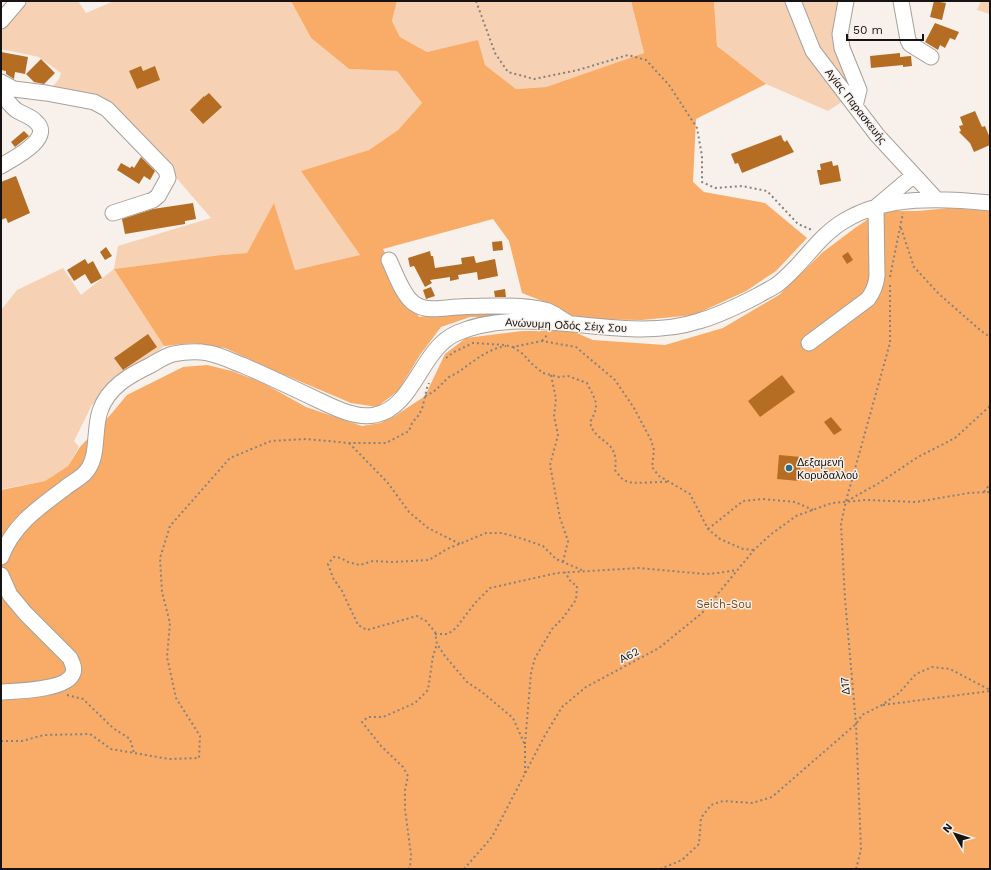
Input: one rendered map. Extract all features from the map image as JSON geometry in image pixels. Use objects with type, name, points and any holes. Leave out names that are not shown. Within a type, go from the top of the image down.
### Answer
[{"type":"street","points":[[1,20],[18,1]]},
{"type":"street","name":"Αγίας Παρασκευής","points":[[793,1],[813,51],[877,135],[937,200]]},
{"type":"street","points":[[846,1],[840,34],[842,48],[859,90],[855,106]]},
{"type":"street","points":[[901,1],[910,44],[931,57]]},
{"type":"street","points":[[1,82],[14,89],[46,93],[100,104],[118,120],[166,170],[168,178],[158,196],[153,200],[113,213]]},
{"type":"street","points":[[1,94],[16,110],[34,120],[40,127],[37,140],[30,148],[1,166]]},
{"type":"street","points":[[809,343],[868,299],[874,290],[877,276],[876,207],[914,175]]},
{"type":"street","name":"Ανώνυμη Οδός Σέιχ Σου","points":[[1,557],[7,542],[17,529],[38,508],[86,473],[92,463],[99,413],[104,401],[113,389],[126,377],[172,354],[208,353],[259,372],[334,408],[356,415],[373,416],[388,411],[399,401],[410,388],[436,348],[454,334],[477,326],[505,321],[625,328],[664,328],[696,323],[750,300],[775,286],[796,267],[827,234],[846,220],[876,207],[906,202],[937,200],[990,203]]},
{"type":"street","points":[[389,260],[410,300],[416,305],[424,308],[439,309],[479,306],[539,308],[551,312],[569,324]]},
{"type":"street","points":[[1,575],[10,595],[26,614],[70,658],[74,665],[74,672],[71,678],[59,684],[36,689],[1,692]]},
{"type":"path","points":[[476,1],[495,53],[508,72],[534,79],[578,70],[628,55],[646,60],[669,85],[697,128],[702,156],[702,182],[715,188],[742,186],[767,191],[798,224],[810,230],[827,234]]},
{"type":"path","name":"Δ17","points":[[856,869],[861,850],[856,724],[844,592],[841,524],[890,343],[890,278],[906,202]]},
{"type":"path","points":[[901,225],[914,267],[939,294],[990,337]]},
{"type":"path","points":[[513,347],[542,341],[576,347],[615,380],[634,408],[651,440],[654,450],[652,467],[659,476],[690,494],[708,529],[720,539],[733,546],[754,550]]},
{"type":"path","points":[[445,359],[454,352],[473,343],[508,345],[523,354],[537,369],[544,373],[559,377],[568,376],[586,383],[597,405],[596,413],[590,422],[591,427],[614,451],[617,460],[615,470],[622,479],[628,482],[660,481],[669,483]]},
{"type":"path","points":[[425,396],[438,390],[451,376],[480,356],[492,349],[508,345]]},
{"type":"path","points":[[551,375],[556,399],[554,416],[558,435],[550,465],[560,518],[568,541],[563,562]]},
{"type":"path","points":[[1,741],[22,741],[44,735],[90,734],[111,749],[169,759],[199,758],[200,736],[176,698],[167,657],[170,623],[162,592],[160,558],[170,526],[230,458],[271,441],[306,439],[349,443],[386,443],[409,432],[412,423],[422,409],[429,382]]},
{"type":"path","points":[[846,501],[879,483],[918,457],[955,438],[990,406]]},
{"type":"path","points":[[349,443],[388,483],[409,512],[428,528],[460,544]]},
{"type":"path","points":[[983,493],[990,484]]},
{"type":"path","points":[[846,501],[866,500],[916,502],[969,493],[990,492]]},
{"type":"path","points":[[708,529],[743,501],[763,499],[795,502],[813,510]]},
{"type":"path","name":"Α62","points":[[464,869],[492,838],[544,737],[562,707],[586,687],[659,648],[702,613],[754,550],[770,535],[796,516],[832,503],[846,501]]},
{"type":"path","points":[[525,745],[513,718],[482,692],[467,682],[445,656],[437,644],[435,634],[426,621],[417,616],[367,630],[358,625],[342,591],[333,578],[328,564],[334,557],[360,565],[373,561],[393,562],[429,560],[447,550],[486,533],[502,533],[542,546],[556,559],[584,571]]},
{"type":"path","points":[[435,634],[448,634],[456,628],[464,616],[490,588],[557,573],[639,568],[718,574],[738,570]]},
{"type":"path","points":[[525,774],[525,745],[531,673],[535,658],[552,629],[562,619],[576,600],[577,586],[571,582],[565,572]]},
{"type":"path","points":[[408,869],[410,868],[411,855],[405,809],[405,790],[408,776],[402,767],[381,746],[362,722],[368,717],[383,718],[415,703],[428,690],[433,656],[437,644]]},
{"type":"path","points":[[660,869],[682,860],[699,844],[700,818],[711,805],[723,801],[752,803],[772,797],[856,724],[862,715],[882,705],[899,692],[916,674],[932,667],[950,669],[990,690]]},
{"type":"path","points":[[59,684],[63,694],[83,699],[113,728],[130,739],[134,753]]},
{"type":"path","points":[[882,705],[990,690]]},
{"type":"shaded area","points":[[26,1],[78,1],[86,13],[114,1],[291,1],[311,38],[349,69],[397,71],[422,103],[398,130],[369,150],[302,171],[360,255],[295,270],[274,204],[247,253],[114,269],[118,246],[211,218],[173,174],[104,101],[48,92],[59,79],[61,73],[39,57],[1,49],[1,33],[10,17]]},
{"type":"shaded area","points":[[397,1],[631,1],[644,53],[546,87],[516,89],[485,65],[478,41],[427,52],[400,37],[392,21]]},
{"type":"shaded area","points":[[714,1],[851,1],[845,24],[851,47],[866,86],[828,111],[766,84],[717,46]]},
{"type":"shaded area","points":[[981,1],[990,1],[990,14],[977,10]]},
{"type":"shaded area","points":[[63,268],[81,295],[114,269],[164,346],[92,405],[74,441],[79,447],[68,466],[45,481],[2,489],[1,310],[17,290]]},
{"type":"green space","points":[[291,1],[397,1],[392,21],[400,37],[427,52],[478,40],[485,65],[516,89],[546,87],[644,53],[631,1],[714,1],[717,46],[766,84],[696,119],[693,182],[704,192],[765,203],[807,238],[776,271],[746,291],[694,315],[642,320],[574,319],[550,304],[522,293],[509,241],[493,219],[383,249],[419,317],[467,309],[553,317],[470,317],[441,327],[420,355],[398,391],[377,407],[351,403],[225,348],[193,343],[164,346],[114,269],[247,253],[274,203],[295,270],[360,255],[301,171],[369,150],[398,130],[422,103],[397,71],[349,69],[311,38]]},
{"type":"green space","name":"Seich-Sou","points":[[949,208],[990,211],[990,869],[1,869],[1,490],[45,481],[68,466],[80,447],[127,395],[183,367],[207,365],[232,371],[263,383],[306,407],[362,426],[380,423],[395,416],[425,396],[445,354],[466,338],[522,331],[572,331],[593,340],[665,345],[723,328],[779,295],[823,252],[880,211],[918,211]]},
{"type":"building","points":[[934,1],[946,3],[942,20],[930,17]]},
{"type":"building","points":[[935,23],[959,32],[955,40],[950,38],[945,48],[940,45],[938,50],[925,42]]},
{"type":"building","points":[[1,52],[28,57],[25,74],[15,72],[14,79],[6,74],[6,71],[1,70]]},
{"type":"building","points":[[900,53],[900,57],[911,56],[912,66],[903,67],[903,65],[871,68],[870,56]]},
{"type":"building","points":[[41,59],[55,73],[44,84],[34,82],[26,74]]},
{"type":"building","points":[[141,66],[143,71],[155,66],[160,80],[137,89],[129,71]]},
{"type":"building","points":[[209,93],[222,107],[203,124],[190,110]]},
{"type":"building","points":[[975,111],[982,127],[985,126],[990,138],[990,145],[974,152],[970,143],[959,132],[961,131],[959,126],[963,125],[960,117]]},
{"type":"building","points":[[24,131],[29,136],[15,147],[11,142]]},
{"type":"building","points":[[781,135],[785,142],[787,140],[794,152],[742,173],[738,163],[735,164],[731,154]]},
{"type":"building","points":[[141,157],[155,171],[150,180],[144,176],[139,184],[117,170],[121,163],[130,168],[132,166],[134,168]]},
{"type":"building","points":[[832,161],[833,166],[838,165],[841,181],[820,185],[817,170],[821,170],[820,164]]},
{"type":"building","points":[[16,176],[30,213],[8,223],[6,218],[1,220],[1,182]]},
{"type":"building","points":[[193,203],[196,219],[185,221],[185,224],[125,234],[122,219],[153,209]]},
{"type":"building","points":[[502,241],[503,250],[493,251],[492,242]]},
{"type":"building","points":[[106,247],[112,256],[105,260],[100,252]]},
{"type":"building","points":[[430,251],[431,256],[433,256],[435,268],[462,264],[461,258],[474,256],[476,263],[495,259],[498,276],[478,280],[477,272],[458,275],[459,279],[450,281],[450,277],[430,280],[432,283],[425,287],[414,266],[410,267],[408,258]]},
{"type":"building","points":[[848,252],[853,260],[847,264],[842,256]]},
{"type":"building","points":[[85,259],[88,264],[93,261],[102,278],[91,284],[85,274],[74,281],[67,270]]},
{"type":"building","points":[[431,287],[435,296],[426,299],[423,290]]},
{"type":"building","points":[[505,289],[506,297],[495,297],[494,291]]},
{"type":"building","points":[[148,334],[157,347],[123,370],[114,358]]},
{"type":"building","points":[[782,375],[795,392],[760,417],[748,401]]},
{"type":"building","points":[[831,417],[842,430],[834,435],[824,422]]},
{"type":"building","name":"Δεξαμενή Κορυδαλλού","points":[[779,455],[801,457],[799,481],[777,479]]},
{"type":"place","name":"Δεξαμενή Κορυδαλλού","points":[[789,468]]}]
